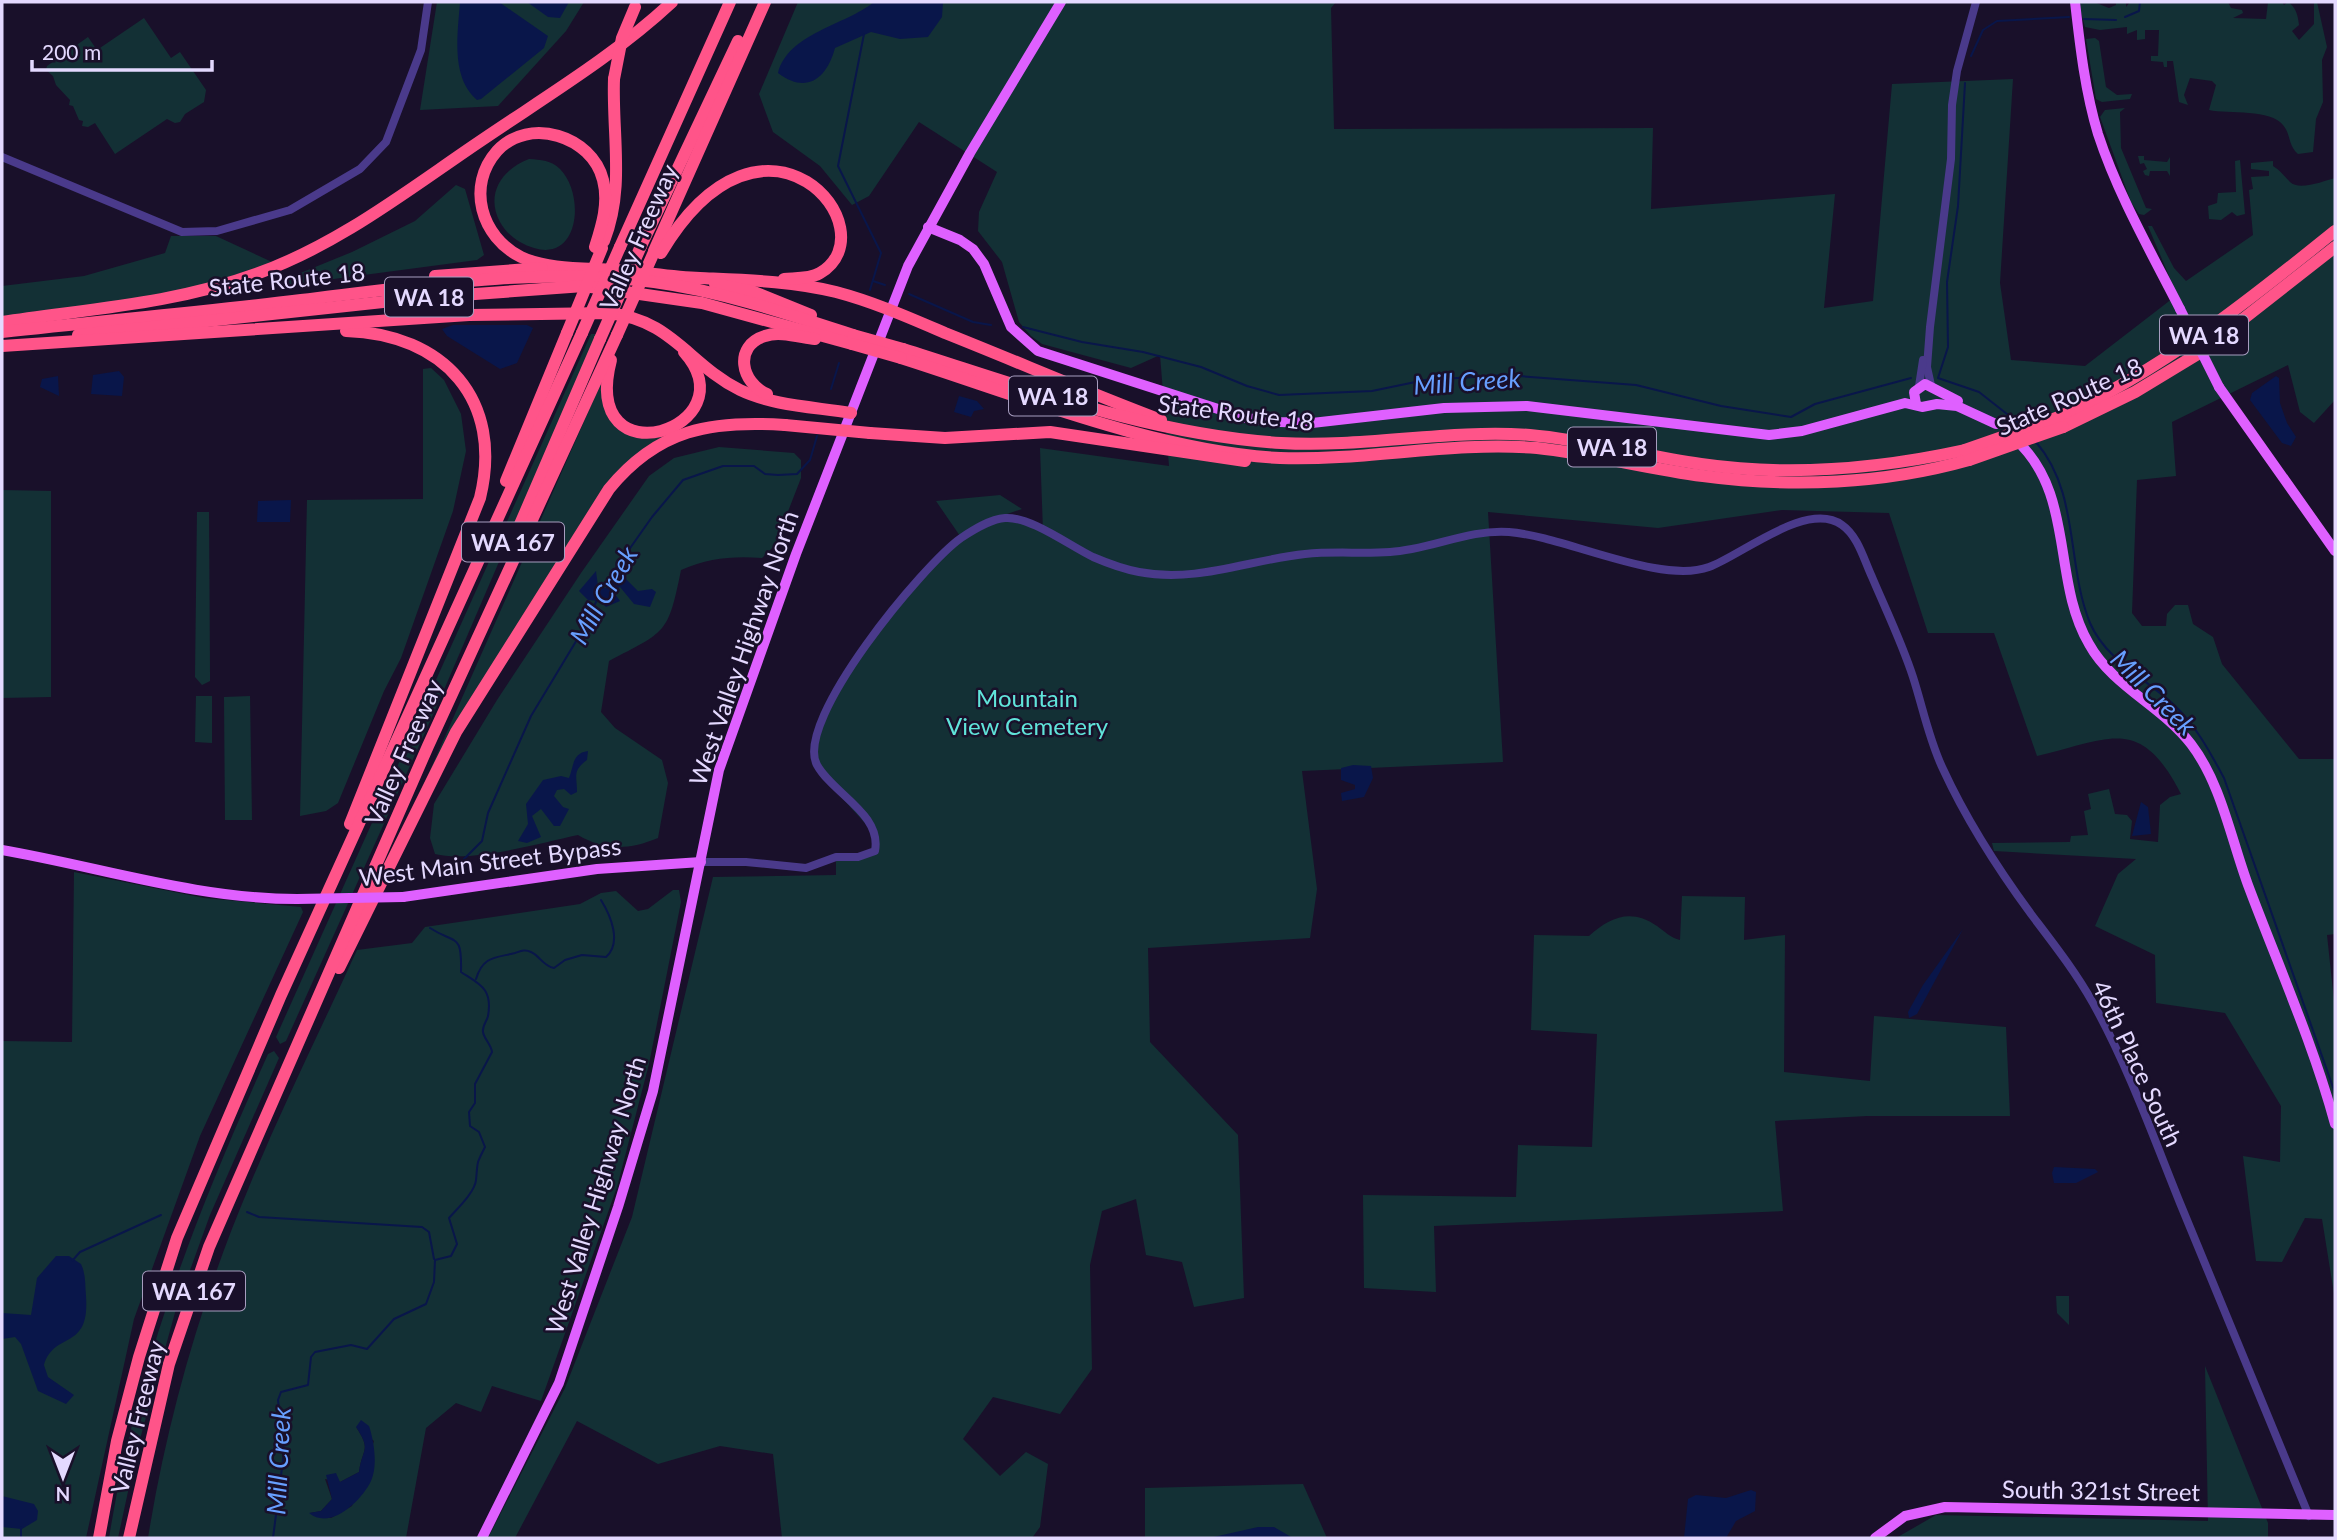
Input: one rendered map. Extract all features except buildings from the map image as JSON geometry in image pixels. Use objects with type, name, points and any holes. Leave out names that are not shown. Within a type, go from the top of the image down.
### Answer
[{"type":"highway","points":[[2,323],[183,296],[255,275],[302,255],[373,214],[590,68],[672,2]]},
{"type":"highway","name":"Valley Freeway","points":[[99,1538],[112,1464],[139,1357],[177,1238],[286,984],[730,2]]},
{"type":"highway","name":"WA 167","points":[[428,746],[440,708],[641,246],[756,2]]},
{"type":"highway","name":"Valley Freeway","points":[[130,1538],[147,1449],[169,1364],[209,1247],[428,746],[635,294],[658,252],[737,63],[767,2]]},
{"type":"highway","points":[[452,617],[456,597],[567,332],[598,248],[611,223],[617,195],[614,79],[622,38],[637,5]]},
{"type":"highway","points":[[598,248],[606,197],[602,177],[591,157],[571,140],[546,133],[524,135],[502,146],[486,168],[480,192],[481,207],[491,232],[522,257],[578,267],[754,281],[837,293],[890,310],[1117,404],[1205,434]]},
{"type":"highway","points":[[658,252],[682,220],[712,191],[737,175],[769,171],[788,173],[809,182],[830,204],[839,220],[841,240],[834,262],[817,274],[754,281]]},
{"type":"highway","name":"State Route 18","points":[[2061,422],[2180,351],[2335,231]]},
{"type":"highway","name":"State Route 18","points":[[902,354],[1090,418],[1186,444],[1279,458],[1522,447],[1714,478],[1794,482],[1881,477],[1967,455],[2061,422],[2135,392],[2201,352],[2335,247]]},
{"type":"highway","points":[[234,307],[463,272],[578,267]]},
{"type":"highway","points":[[675,276],[754,292],[796,308],[839,330]]},
{"type":"highway","name":"State Route 18","points":[[2,332],[498,279],[593,277],[677,287],[839,330],[853,339]]},
{"type":"highway","name":"State Route 18","points":[[2,345],[420,298],[584,286],[702,303],[853,339],[1145,423],[1205,434],[1281,443],[1318,444],[1469,434],[1527,435],[1572,440],[1700,464],[1802,471],[1967,455]]},
{"type":"highway","points":[[2,345],[547,312],[624,314],[665,331],[737,388],[757,396],[851,414]]},
{"type":"highway","points":[[251,331],[362,331],[390,335],[412,343],[441,361],[466,387],[482,422],[487,460],[480,498],[419,656],[314,906],[286,984]]},
{"type":"highway","points":[[617,335],[608,373],[607,400],[621,423],[649,434],[677,427],[690,414],[698,394],[698,380],[690,359],[665,331]]},
{"type":"highway","points":[[804,404],[754,387],[744,368],[748,348],[759,339],[770,335],[853,339]]},
{"type":"highway","points":[[292,1055],[329,987],[456,732],[609,489],[641,456],[686,431],[732,423],[946,438],[1050,432],[1105,438],[1197,455],[1264,462],[1335,461],[1354,456]]},
{"type":"main road","name":"West Valley Highway North","points":[[482,1538],[536,1431],[579,1331],[653,1091],[723,757],[788,575],[890,310],[928,227],[1061,2]]},
{"type":"main road","points":[[2075,2],[2087,88],[2098,133],[2131,214],[2219,387],[2335,551]]},
{"type":"main road","points":[[928,227],[960,240],[973,249],[984,264],[1007,321],[1022,339],[1038,351],[1246,418],[1312,423],[1444,408],[1527,405],[1769,435],[1802,431],[1898,403],[1922,407],[1957,406],[1996,424]]},
{"type":"main road","points":[[1854,416],[1925,388],[1996,424],[2029,453],[2049,487],[2062,530],[2070,591],[2089,646],[2118,677],[2191,743],[2214,780],[2228,831],[2313,1053],[2335,1124]]},
{"type":"main road","points":[[1916,404],[1925,388]]},
{"type":"main road","points":[[1925,388],[1937,397],[1933,405]]},
{"type":"main road","name":"West Main Street Bypass","points":[[2,850],[234,896],[297,899],[402,897],[597,869],[701,862]]},
{"type":"main road","name":"South 321st Street","points":[[1875,1538],[1905,1516],[1945,1507],[2335,1515]]},
{"type":"street","points":[[2,157],[182,232],[218,232],[290,211],[360,169],[386,142],[421,50],[427,28],[428,2]]},
{"type":"street","points":[[1925,388],[1951,159],[1954,90],[1976,2]]},
{"type":"street","name":"46th Place South","points":[[701,862],[746,862],[806,868],[836,857],[858,857],[875,851],[877,841],[872,827],[817,766],[813,751],[814,735],[841,682],[910,589],[952,546],[988,524],[1006,518],[1016,519],[1114,565],[1144,573],[1177,576],[1197,576],[1305,554],[1410,551],[1471,535],[1506,531],[1668,570],[1697,570],[1711,566],[1770,534],[1812,520],[1825,519],[1844,526],[1861,550],[1905,651],[1931,742],[1951,786],[2007,878],[2085,991],[2114,1045],[2309,1516]]},
{"type":"green space","points":[[437,2],[584,2],[566,31],[498,106],[420,110]]},
{"type":"green space","name":"Mountain View Cemetery","points":[[798,2],[1336,2],[1331,8],[1334,129],[1653,128],[1651,209],[1835,194],[1824,308],[1873,301],[1892,84],[2013,79],[2000,283],[2011,360],[2085,366],[2177,295],[2148,226],[2152,226],[2174,268],[2186,281],[2253,235],[2249,190],[2253,189],[2251,177],[2269,176],[2269,171],[2251,169],[2251,163],[2273,161],[2273,166],[2290,182],[2299,186],[2335,178],[2335,400],[2314,423],[2300,412],[2288,365],[2172,422],[2176,476],[2137,480],[2132,613],[2142,626],[2166,626],[2167,614],[2175,605],[2188,605],[2193,624],[2213,637],[2222,664],[2299,759],[2335,759],[2335,934],[2327,935],[2335,1010],[2335,1300],[2322,1219],[2305,1218],[2282,1262],[2256,1261],[2243,1156],[2280,1162],[2281,1106],[2225,1013],[2156,1003],[2155,955],[2095,926],[2118,874],[2136,859],[1994,851],[1992,843],[2070,842],[2071,836],[2088,835],[2084,811],[2091,809],[2088,794],[2109,789],[2115,814],[2127,815],[2132,821],[2130,839],[2158,842],[2160,805],[2170,797],[2181,794],[2166,769],[2151,752],[2137,742],[2104,739],[2037,756],[1994,633],[1928,633],[1889,513],[1782,510],[1658,528],[1488,512],[1503,762],[1302,771],[1317,889],[1310,938],[1148,948],[1150,1042],[1238,1135],[1244,1298],[1194,1307],[1182,1262],[1146,1255],[1136,1199],[1102,1211],[1090,1265],[1092,1369],[1060,1414],[993,1397],[963,1439],[1000,1476],[1026,1452],[1048,1464],[1040,1527],[1032,1538],[782,1538],[773,1454],[720,1446],[658,1464],[577,1421],[515,1538],[488,1538],[565,1388],[632,1217],[713,877],[836,875],[836,857],[869,855],[876,835],[828,781],[815,758],[813,750],[819,728],[851,668],[898,604],[944,553],[967,535],[1006,518],[1043,531],[1040,448],[1169,466],[1160,355],[1131,368],[1042,344],[1019,322],[1002,262],[978,231],[979,212],[997,172],[919,122],[869,196],[852,205],[820,166],[773,132],[759,94]]},
{"type":"green space","points":[[2078,2],[2094,2],[2109,8],[2116,5],[2116,2],[2126,2],[2126,7],[2130,2],[2228,2],[2231,8],[2242,10],[2243,13],[2233,18],[2266,19],[2268,2],[2282,2],[2284,5],[2288,2],[2297,15],[2299,25],[2292,31],[2299,40],[2314,24],[2314,2],[2317,2],[2327,47],[2322,60],[2323,102],[2316,119],[2313,152],[2298,154],[2283,125],[2269,116],[2209,110],[2216,85],[2212,81],[2190,78],[2184,95],[2188,105],[2179,102],[2173,61],[2167,61],[2167,67],[2164,67],[2163,62],[2151,61],[2151,56],[2158,56],[2159,30],[2145,30],[2145,39],[2137,40],[2137,30],[2127,34],[2127,27],[2100,30],[2085,27]]},
{"type":"green space","points":[[144,18],[171,58],[180,52],[206,90],[204,102],[185,114],[180,122],[167,119],[115,154],[95,123],[88,127],[82,126],[83,121],[79,120],[73,106],[69,105],[70,100],[46,70],[47,66],[88,37],[97,50]]},
{"type":"green space","points":[[2095,38],[2099,41],[2106,87],[2117,95],[2132,94],[2130,99],[2102,102],[2096,99],[2086,39]]},
{"type":"green space","points":[[2125,108],[2120,112],[2121,148],[2146,208],[2152,209],[2144,215],[2139,214],[2131,202],[2100,117],[2105,110]]},
{"type":"green space","points":[[2138,156],[2144,156],[2144,160],[2167,162],[2170,157],[2170,176],[2167,171],[2150,171],[2149,176],[2145,175],[2143,171],[2147,169],[2144,163],[2140,164]]},
{"type":"green space","points":[[529,159],[546,161],[557,166],[568,180],[573,194],[574,223],[569,236],[561,245],[549,250],[534,248],[514,238],[503,227],[496,212],[495,192],[499,184],[511,169]]},
{"type":"green space","points":[[2240,160],[2245,214],[2237,216],[2232,212],[2221,220],[2209,219],[2208,206],[2217,203],[2218,193],[2236,192],[2235,161]]},
{"type":"green space","points":[[456,185],[465,189],[484,255],[477,260],[273,287],[271,285],[352,252],[415,221]]},
{"type":"green space","points":[[171,236],[216,236],[272,262],[194,289],[2,319],[2,286],[84,276],[165,253]]},
{"type":"green space","points":[[591,334],[597,334],[437,706],[286,1041],[280,1044],[276,1037]]},
{"type":"green space","points":[[431,368],[444,380],[461,414],[466,451],[453,511],[401,658],[384,691],[338,803],[326,811],[300,816],[307,500],[423,499],[423,369]]},
{"type":"green space","points":[[601,383],[603,401],[612,418],[665,435],[639,453],[424,784]]},
{"type":"green space","points":[[719,447],[794,453],[801,460],[801,478],[775,545],[762,558],[721,559],[681,570],[672,607],[662,629],[609,661],[601,712],[615,728],[662,760],[668,783],[658,838],[637,845],[617,847],[598,844],[578,835],[486,854],[435,854],[430,838],[434,804],[497,700],[581,573],[649,476],[674,458]]},
{"type":"green space","points":[[2,490],[51,491],[51,697],[2,698]]},
{"type":"green space","points":[[1000,495],[1022,509],[981,523],[960,536],[936,501]]},
{"type":"green space","points":[[197,512],[209,512],[210,681],[202,685],[195,677]]},
{"type":"green space","points":[[196,696],[212,696],[212,743],[195,742]]},
{"type":"green space","points":[[250,696],[252,820],[225,820],[224,697]]},
{"type":"green space","points":[[74,872],[204,898],[301,907],[303,912],[200,1136],[134,1319],[86,1538],[2,1538],[2,1041],[72,1042]]},
{"type":"green space","points":[[673,890],[679,890],[681,902],[649,1064],[617,1187],[541,1401],[492,1386],[481,1412],[456,1403],[426,1428],[406,1538],[148,1538],[176,1404],[216,1272],[262,1157],[357,950],[412,943],[425,927],[580,904],[601,893],[616,891],[638,911],[648,909]],"holes":[[[356,1427],[374,1441],[352,1506],[331,1518],[310,1513],[321,1511],[332,1499],[325,1479],[340,1482],[359,1472],[365,1445]]]},
{"type":"green space","points":[[1682,896],[1745,897],[1744,940],[1785,935],[1784,1072],[1870,1081],[1874,1016],[2006,1027],[2010,1116],[1867,1116],[1775,1121],[1783,1211],[1434,1226],[1436,1292],[1364,1288],[1363,1195],[1516,1197],[1518,1145],[1592,1147],[1597,1034],[1531,1030],[1534,935],[1589,936],[1613,920],[1630,916],[1647,920],[1680,940]]},
{"type":"green space","points":[[274,1051],[279,1058],[210,1215],[176,1309],[137,1450],[118,1538],[109,1538],[136,1411],[172,1291],[193,1232],[242,1114],[268,1054]]},
{"type":"green space","points":[[2056,1296],[2069,1296],[2069,1325],[2057,1313]]},
{"type":"green space","points":[[2205,1366],[2268,1523],[2268,1538],[1896,1538],[1936,1515],[2208,1521]]},
{"type":"green space","points":[[1303,1484],[1327,1538],[1145,1538],[1145,1488]]},
{"type":"water","points":[[460,2],[499,2],[548,36],[544,48],[477,100],[468,90],[459,67],[457,40]]},
{"type":"water","points":[[527,2],[569,2],[560,18],[548,17]]},
{"type":"water","points":[[874,2],[943,2],[942,17],[928,37],[900,39],[871,32],[835,48],[827,68],[807,83],[798,83],[778,73],[784,59],[805,39]]},
{"type":"water","points":[[453,325],[527,325],[533,328],[517,363],[500,369],[447,336],[442,329]]},
{"type":"water","points":[[119,371],[124,377],[122,396],[91,394],[93,375]]},
{"type":"water","points":[[58,376],[59,396],[40,387],[42,379]]},
{"type":"water","points":[[2276,376],[2279,378],[2280,403],[2287,423],[2296,437],[2291,446],[2282,443],[2250,400],[2252,393]]},
{"type":"water","points":[[959,396],[977,401],[984,409],[974,411],[971,417],[954,412]]},
{"type":"water","points":[[291,500],[290,522],[257,522],[258,501]]},
{"type":"water","points":[[596,571],[598,586],[606,588],[621,574],[638,591],[652,589],[656,592],[650,607],[634,604],[620,587],[613,591],[620,601],[606,607],[600,601],[588,600],[579,591]]},
{"type":"water","points":[[588,751],[587,760],[577,771],[577,792],[571,795],[564,789],[557,790],[554,796],[563,807],[569,809],[560,826],[554,826],[541,809],[532,816],[541,837],[527,843],[518,841],[528,824],[526,804],[543,780],[561,776],[569,778],[576,757]]},
{"type":"water","points":[[1353,765],[1371,766],[1373,778],[1364,797],[1342,801],[1341,793],[1355,789],[1355,785],[1341,780],[1341,768]]},
{"type":"water","points":[[2141,802],[2148,807],[2151,834],[2132,836]]},
{"type":"water","points":[[1963,929],[1917,1014],[1909,1018],[1908,1012],[1923,985]]},
{"type":"water","points":[[2054,1167],[2095,1169],[2098,1172],[2076,1183],[2054,1183]]},
{"type":"water","points":[[56,1256],[69,1256],[81,1264],[85,1284],[86,1314],[83,1325],[77,1333],[49,1354],[44,1365],[48,1377],[74,1395],[66,1404],[38,1391],[21,1344],[15,1337],[2,1339],[2,1313],[31,1315],[37,1278]]},
{"type":"water","points":[[361,1420],[369,1426],[374,1446],[375,1461],[371,1481],[361,1497],[345,1511],[336,1516],[318,1518],[309,1513],[321,1511],[332,1499],[326,1475],[336,1473],[340,1482],[359,1472],[365,1450],[364,1441],[356,1427]]},
{"type":"water","points":[[1751,1490],[1756,1492],[1755,1511],[1736,1521],[1726,1538],[1684,1538],[1688,1499],[1696,1495],[1726,1498]]},
{"type":"water","points":[[2,1496],[34,1504],[38,1511],[37,1520],[22,1529],[2,1527]]},
{"type":"water","points":[[1258,1527],[1274,1527],[1293,1538],[1209,1538]]},
{"type":"waterway","points":[[2125,17],[2139,11],[2140,2]]},
{"type":"waterway","points":[[1971,56],[1983,30],[1997,21],[2069,17]]},
{"type":"waterway","points":[[2084,19],[2116,20]]},
{"type":"waterway","points":[[864,34],[838,166],[881,253],[870,290]]},
{"type":"waterway","points":[[1965,83],[1958,206],[1947,282],[1948,347],[1938,378],[1979,392],[2021,425]]},
{"type":"waterway","name":"Mill Creek","points":[[873,281],[885,285]]},
{"type":"waterway","name":"Mill Creek","points":[[909,294],[973,322],[991,325]]},
{"type":"waterway","name":"Mill Creek","points":[[1023,327],[1201,367],[1247,386],[1279,395],[1372,391],[1425,380],[1506,375],[1636,385],[1721,406],[1791,417],[1815,404],[1911,378]]},
{"type":"waterway","points":[[831,389],[839,363]]},
{"type":"waterway","name":"Mill Creek","points":[[602,588],[652,517],[683,480],[723,466],[754,466],[765,474],[797,474],[810,460],[817,436]]},
{"type":"waterway","name":"Mill Creek","points":[[2036,442],[2050,462],[2060,484],[2083,600],[2097,636],[2127,668],[2181,712],[2202,739],[2224,778],[2335,1093]]},
{"type":"waterway","name":"Mill Creek","points":[[464,859],[482,841],[488,813],[531,716],[578,638],[597,600]]},
{"type":"waterway","points":[[476,979],[482,966],[491,959],[523,951],[531,952],[554,968],[565,960],[582,955],[606,957],[611,951],[614,937],[611,921],[601,900]]},
{"type":"waterway","name":"Mill Creek","points":[[273,1538],[284,1452],[278,1400],[281,1392],[308,1385],[311,1357],[315,1352],[351,1345],[367,1349],[394,1319],[426,1304],[434,1282],[435,1260],[451,1256],[457,1244],[449,1218],[475,1185],[478,1163],[485,1147],[479,1132],[470,1126],[469,1112],[475,1103],[475,1084],[492,1052],[483,1032],[488,1016],[488,999],[483,988],[461,972],[460,951],[456,941],[430,928]]},
{"type":"waterway","points":[[247,1212],[259,1217],[422,1227],[429,1232],[434,1259]]},
{"type":"waterway","points":[[72,1261],[80,1252],[161,1215]]},
{"type":"waterway","points":[[21,1527],[21,1538]]}]
